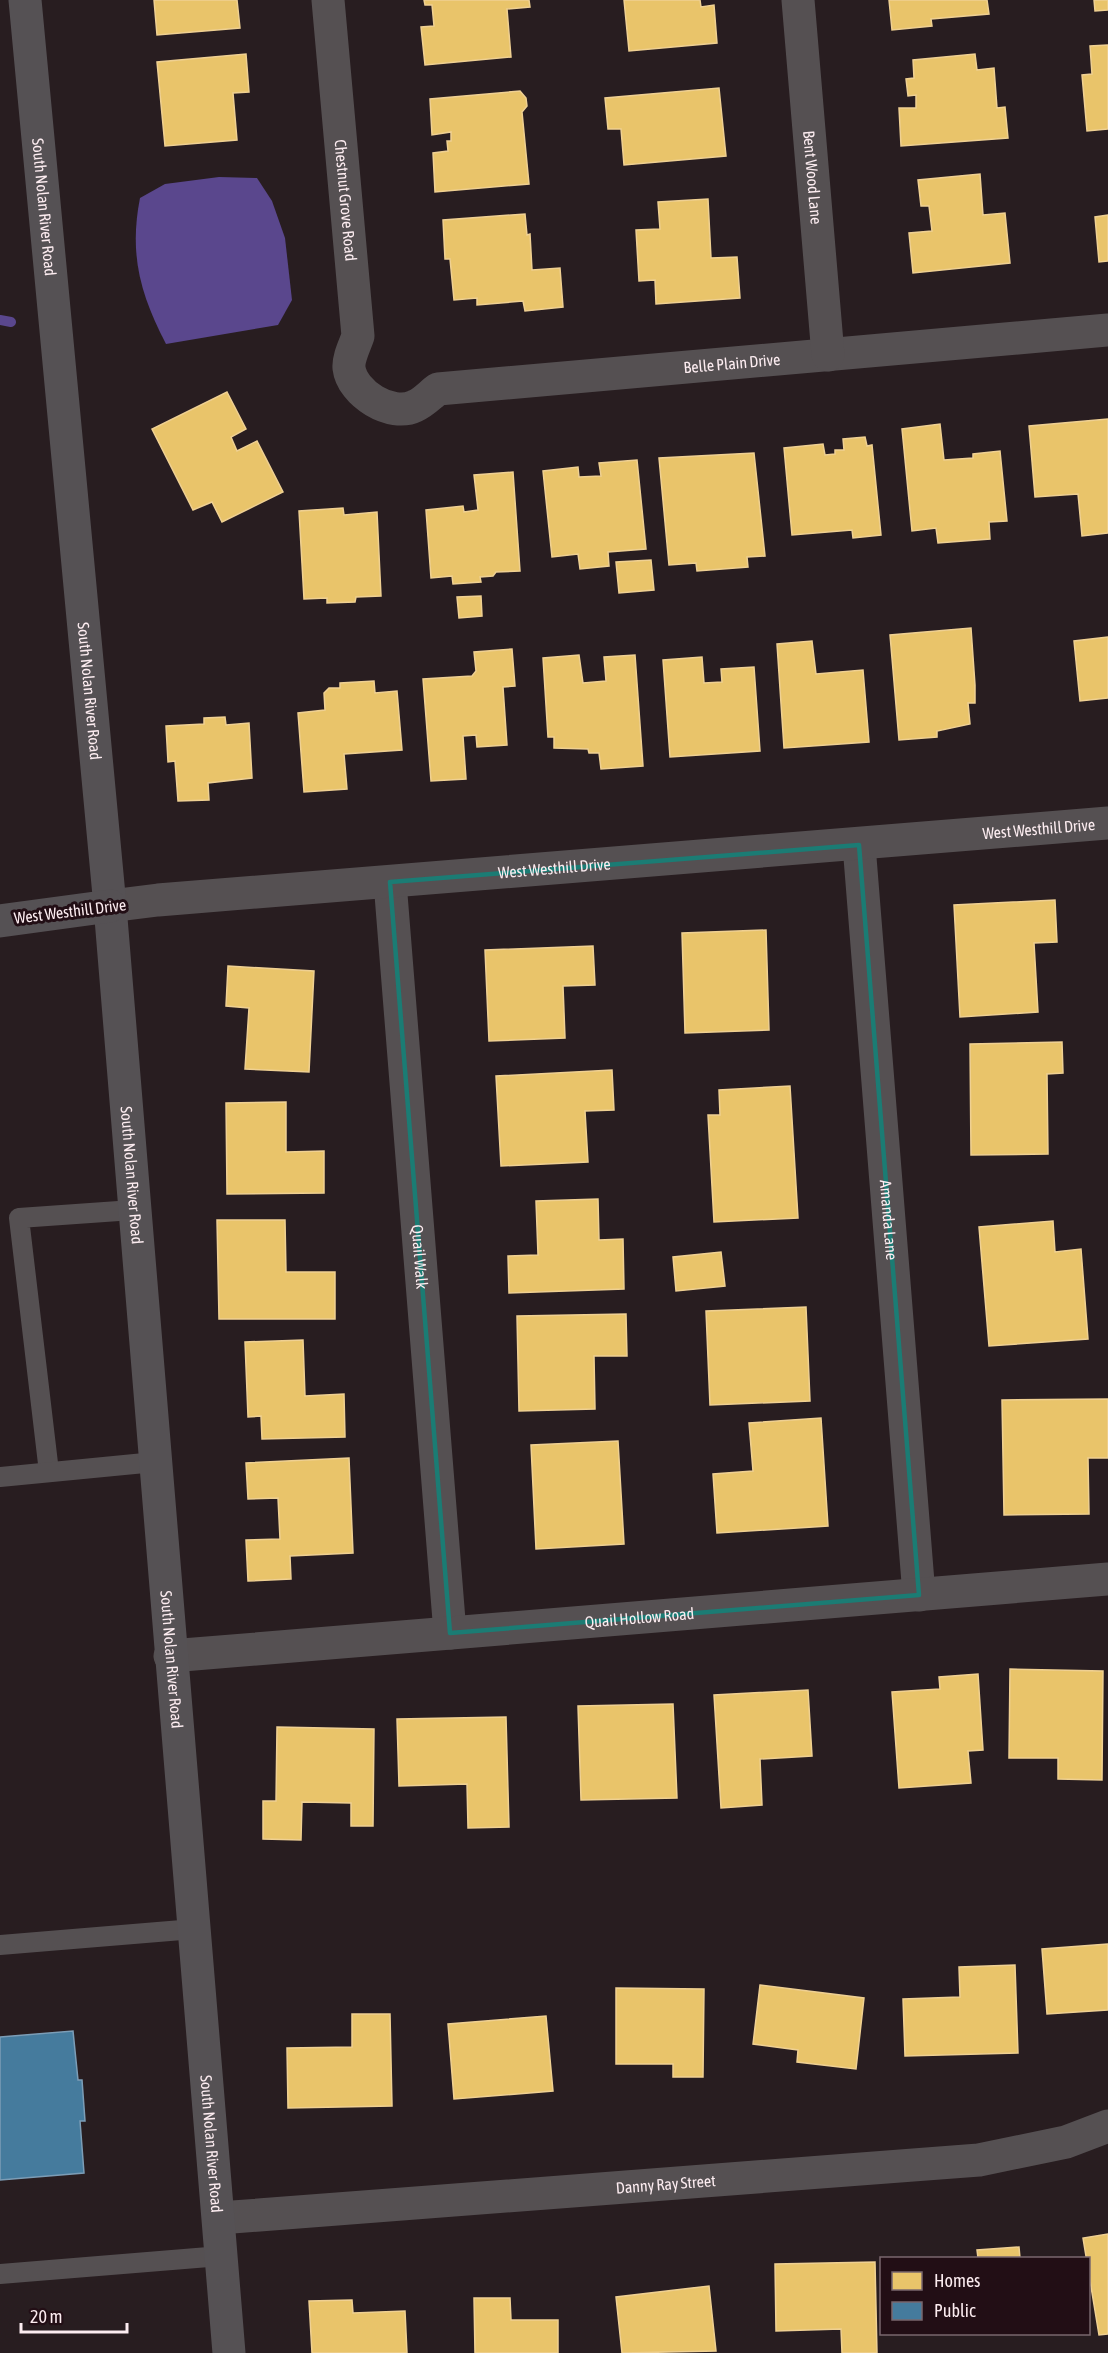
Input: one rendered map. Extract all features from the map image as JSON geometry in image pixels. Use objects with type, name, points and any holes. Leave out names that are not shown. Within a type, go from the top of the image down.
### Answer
[{"type":"main road","name":"South Nolan River Road","points":[[25,0],[110,906],[133,1210],[229,2353]]},
{"type":"main road","name":"West Westhill Drive","points":[[0,921],[110,906]]},
{"type":"street","name":"Chestnut Grove Road","points":[[328,0],[358,336],[348,366],[354,384],[366,394]]},
{"type":"street","name":"Bent Wood Lane","points":[[798,0],[828,355]]},
{"type":"street","name":"Belle Plain Drive","points":[[366,394],[376,402],[395,408],[411,408],[438,389],[1108,330]]},
{"type":"street","name":"West Westhill Drive","points":[[110,906],[1108,823]]},
{"type":"street","name":"Amanda Lane","points":[[859,845],[919,1595]]},
{"type":"street","name":"Quail Walk","points":[[390,882],[450,1633]]},
{"type":"street","name":"Quail Hollow Road","points":[[170,1656],[1108,1579]]},
{"type":"street","name":"Danny Ray Street","points":[[219,2218],[979,2160],[1066,2142],[1108,2126]]},
{"type":"lane","points":[[49,1472],[19,1218],[133,1210]]},
{"type":"lane","points":[[0,1477],[155,1461]]},
{"type":"lane","points":[[0,1945],[194,1929]]},
{"type":"lane","points":[[0,2274],[221,2256]]},
{"type":"highlighted area","points":[[859,845],[919,1595],[450,1633],[390,882]]},
{"type":"shaded area","points":[[219,177],[257,178],[272,201],[285,238],[292,300],[278,325],[166,344],[149,308],[139,273],[136,237],[140,198],[165,184]]},
{"type":"building: Homes","points":[[154,0],[237,0],[240,28],[157,35]]},
{"type":"building: Homes","points":[[424,0],[529,0],[530,7],[507,9],[511,57],[425,65],[421,27],[434,26],[432,5],[425,5]]},
{"type":"building: Homes","points":[[624,0],[700,0],[701,7],[714,5],[717,43],[629,51]]},
{"type":"building: Homes","points":[[889,0],[987,0],[989,14],[931,19],[932,26],[892,30]]},
{"type":"building: Homes","points":[[1094,0],[1108,0],[1108,10],[1095,11]]},
{"type":"building: Homes","points":[[1108,45],[1108,129],[1087,131],[1082,75],[1092,74],[1090,46]]},
{"type":"building: Homes","points":[[246,54],[249,92],[233,93],[237,140],[165,146],[157,62]]},
{"type":"building: Homes","points":[[975,54],[977,70],[994,68],[997,108],[1005,107],[1008,138],[901,146],[899,108],[916,108],[916,95],[908,96],[906,79],[914,78],[913,60]]},
{"type":"building: Homes","points":[[719,88],[726,156],[624,165],[621,129],[608,129],[605,98]]},
{"type":"building: Homes","points":[[520,91],[526,98],[527,106],[522,112],[529,184],[435,192],[433,153],[448,151],[447,141],[451,141],[451,132],[432,135],[430,99]]},
{"type":"building: Homes","points":[[980,174],[983,215],[1005,213],[1010,263],[913,273],[909,233],[932,231],[929,206],[921,206],[918,180]]},
{"type":"building: Homes","points":[[708,199],[711,258],[737,257],[740,298],[656,304],[655,280],[639,281],[636,230],[660,229],[658,202]]},
{"type":"building: Homes","points":[[525,214],[527,235],[530,234],[532,270],[560,268],[563,307],[525,311],[523,301],[477,305],[477,298],[454,300],[450,259],[445,259],[443,220]]},
{"type":"building: Homes","points":[[1108,215],[1108,261],[1099,262],[1095,217]]},
{"type":"building: Homes","points":[[227,392],[246,429],[231,437],[237,451],[257,441],[283,492],[222,522],[212,502],[193,510],[152,429]]},
{"type":"building: Homes","points":[[1108,419],[1108,533],[1082,536],[1078,494],[1035,497],[1029,426]]},
{"type":"building: Homes","points":[[940,424],[944,460],[973,458],[973,454],[1000,451],[1007,521],[989,522],[990,539],[938,543],[936,528],[912,531],[902,429]]},
{"type":"building: Homes","points":[[865,437],[867,446],[872,445],[881,535],[853,538],[852,530],[792,535],[784,448],[823,444],[825,455],[835,454],[835,450],[844,450],[843,439]]},
{"type":"building: Homes","points":[[754,453],[765,556],[747,557],[748,567],[697,571],[696,563],[669,565],[659,458]]},
{"type":"building: Homes","points":[[637,460],[646,549],[608,552],[609,566],[580,569],[578,554],[552,557],[543,471],[578,467],[579,477],[601,476],[599,463]]},
{"type":"building: Homes","points":[[513,472],[520,571],[496,572],[493,576],[480,577],[481,582],[453,584],[452,576],[431,578],[426,510],[463,506],[464,512],[478,510],[474,475]]},
{"type":"building: Homes","points":[[343,508],[344,515],[377,512],[381,596],[356,597],[355,602],[327,603],[327,598],[304,599],[299,511]]},
{"type":"building: Homes","points":[[651,560],[654,590],[619,593],[616,562]]},
{"type":"building: Homes","points":[[481,596],[482,616],[459,618],[457,597]]},
{"type":"building: Homes","points":[[971,628],[975,703],[968,703],[970,724],[937,731],[937,737],[899,740],[890,635]]},
{"type":"building: Homes","points":[[1108,637],[1108,698],[1080,701],[1074,641]]},
{"type":"building: Homes","points":[[812,641],[816,674],[863,670],[869,742],[784,748],[777,644]]},
{"type":"building: Homes","points":[[512,649],[515,686],[503,687],[507,745],[477,747],[476,735],[463,736],[466,779],[431,781],[423,679],[472,676],[476,671],[474,652]]},
{"type":"building: Homes","points":[[579,655],[583,683],[606,681],[604,657],[635,655],[643,766],[601,769],[599,753],[589,753],[588,749],[554,748],[554,737],[548,737],[543,658]]},
{"type":"building: Homes","points":[[702,657],[704,683],[722,682],[721,669],[754,667],[760,751],[670,757],[663,660]]},
{"type":"building: Homes","points":[[374,681],[375,693],[397,691],[402,750],[344,754],[347,789],[304,792],[298,713],[325,710],[324,693],[329,688],[340,688],[340,683]]},
{"type":"building: Homes","points":[[225,717],[226,725],[249,723],[252,778],[208,783],[209,800],[178,801],[175,761],[168,762],[166,726],[204,724],[204,718]]},
{"type":"building: Homes","points":[[1055,900],[1057,942],[1034,943],[1038,1012],[960,1017],[954,905]]},
{"type":"building: Homes","points":[[766,930],[769,1030],[685,1033],[682,933]]},
{"type":"building: Homes","points":[[593,946],[595,985],[563,986],[565,1038],[489,1041],[485,950]]},
{"type":"building: Homes","points":[[228,966],[314,971],[309,1072],[245,1069],[249,1008],[226,1006]]},
{"type":"building: Homes","points":[[1062,1042],[1063,1073],[1047,1074],[1048,1154],[971,1155],[970,1044]]},
{"type":"building: Homes","points":[[612,1070],[614,1110],[585,1111],[588,1162],[501,1166],[496,1076]]},
{"type":"building: Homes","points":[[790,1086],[798,1218],[714,1222],[708,1115],[720,1115],[719,1090]]},
{"type":"building: Homes","points":[[286,1102],[286,1152],[324,1151],[324,1193],[227,1194],[226,1103]]},
{"type":"building: Homes","points":[[598,1199],[599,1240],[623,1239],[624,1289],[509,1293],[508,1256],[538,1255],[536,1201]]},
{"type":"building: Homes","points":[[217,1220],[285,1220],[286,1272],[335,1272],[335,1319],[219,1319]]},
{"type":"building: Homes","points":[[1053,1221],[1055,1252],[1081,1249],[1088,1339],[989,1346],[979,1227]]},
{"type":"building: Homes","points":[[721,1252],[725,1286],[676,1291],[673,1257]]},
{"type":"building: Homes","points":[[806,1307],[810,1401],[710,1405],[706,1311]]},
{"type":"building: Homes","points":[[626,1314],[627,1356],[594,1356],[595,1409],[519,1411],[517,1316]]},
{"type":"building: Homes","points":[[303,1340],[305,1396],[344,1394],[345,1437],[262,1439],[261,1416],[248,1417],[245,1342]]},
{"type":"building: Homes","points":[[1108,1399],[1108,1458],[1088,1458],[1089,1514],[1004,1515],[1002,1400]]},
{"type":"building: Homes","points":[[821,1418],[828,1526],[717,1533],[713,1474],[753,1471],[749,1423]]},
{"type":"building: Homes","points":[[618,1441],[624,1544],[536,1549],[531,1445]]},
{"type":"building: Homes","points":[[349,1458],[353,1553],[290,1556],[291,1579],[248,1581],[246,1540],[280,1539],[278,1498],[248,1499],[246,1463]]},
{"type":"building: Homes","points":[[1010,1669],[1103,1671],[1102,1780],[1058,1779],[1058,1758],[1009,1758]]},
{"type":"building: Homes","points":[[978,1674],[983,1750],[968,1751],[971,1783],[899,1788],[892,1692],[940,1689],[939,1677]]},
{"type":"building: Homes","points":[[808,1690],[812,1756],[760,1759],[762,1805],[721,1808],[714,1695]]},
{"type":"building: Homes","points":[[673,1704],[677,1798],[581,1800],[578,1706]]},
{"type":"building: Homes","points":[[506,1717],[509,1827],[468,1828],[467,1784],[399,1786],[397,1719]]},
{"type":"building: Homes","points":[[277,1727],[374,1729],[373,1826],[351,1826],[351,1803],[302,1802],[301,1840],[263,1839],[263,1801],[276,1801]]},
{"type":"building: Homes","points":[[1108,1944],[1108,2010],[1047,2014],[1042,1949]]},
{"type":"building: Homes","points":[[1015,1965],[1018,2053],[905,2056],[903,1999],[960,1997],[959,1967]]},
{"type":"building: Homes","points":[[760,1985],[864,1998],[856,2069],[797,2062],[798,2050],[753,2044]]},
{"type":"building: Homes","points":[[616,1988],[704,1989],[703,2077],[673,2077],[673,2064],[616,2064]]},
{"type":"building: Homes","points":[[352,2014],[390,2014],[392,2106],[288,2108],[287,2048],[352,2047]]},
{"type":"building: Homes","points":[[546,2016],[553,2091],[454,2099],[448,2024]]},
{"type":"building: Homes","points":[[1108,2234],[1108,2334],[1099,2335],[1090,2280],[1090,2257],[1086,2257],[1083,2238]]},
{"type":"building: Homes","points":[[1019,2247],[1020,2257],[978,2257],[977,2250]]},
{"type":"building: Homes","points":[[875,2262],[877,2353],[842,2353],[841,2329],[776,2331],[775,2264]]},
{"type":"building: Homes","points":[[709,2286],[716,2351],[622,2353],[616,2297]]},
{"type":"building: Homes","points":[[474,2298],[510,2298],[511,2320],[558,2320],[558,2353],[475,2353]]},
{"type":"building: Homes","points":[[352,2300],[353,2313],[405,2311],[407,2353],[312,2353],[309,2301]]},
{"type":"building: Public","points":[[73,2031],[78,2080],[82,2080],[85,2121],[80,2121],[84,2173],[0,2180],[0,2037]]},
{"type":"waterway","points":[[0,320],[11,322]]}]
